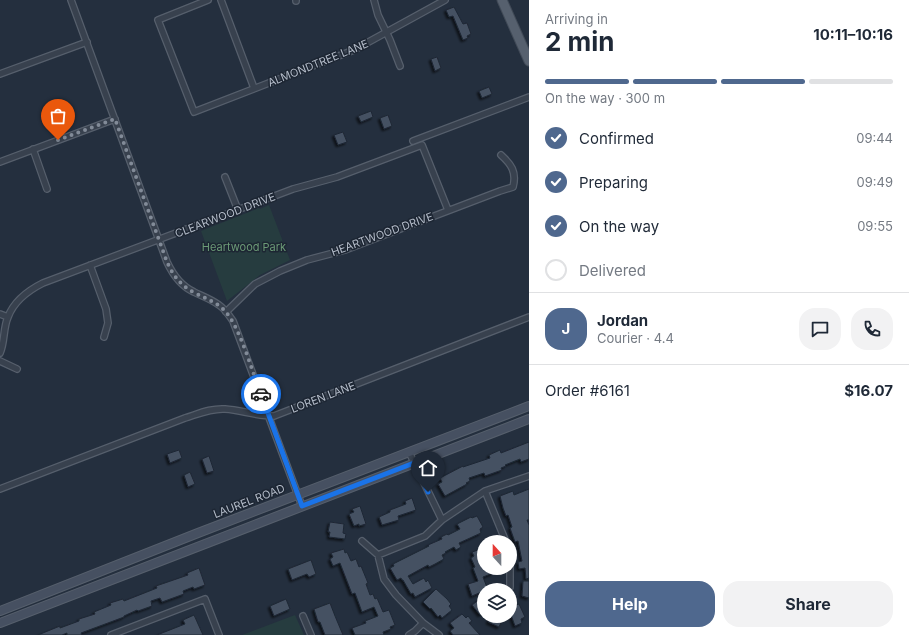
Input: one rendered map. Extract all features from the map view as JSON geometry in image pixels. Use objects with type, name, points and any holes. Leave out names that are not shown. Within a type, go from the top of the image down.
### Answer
[{"type":"main road","points":[[502,0],[529,61]]},
{"type":"main road","name":"LAUREL ROAD","points":[[0,611],[529,406]]},
{"type":"main road","points":[[0,623],[529,419]]},
{"type":"main road","points":[[178,554],[188,546],[199,541],[200,539],[198,533]]},
{"type":"street","points":[[71,0],[159,240],[173,273],[180,283],[192,292],[213,301],[226,312],[237,328],[302,506]]},
{"type":"street","name":"ALMONDTREE LANE","points":[[208,0],[158,20],[194,112],[354,50],[445,0]]},
{"type":"street","points":[[221,0],[254,88]]},
{"type":"street","points":[[374,0],[378,15],[400,66]]},
{"type":"street","points":[[0,74],[86,42]]},
{"type":"street","points":[[413,141],[529,97]]},
{"type":"street","points":[[0,162],[115,119]]},
{"type":"street","name":"CLEARWOOD DRIVE","points":[[0,353],[8,317],[20,299],[32,289],[43,283],[293,189],[337,177],[422,145],[448,210]]},
{"type":"street","points":[[33,150],[47,189]]},
{"type":"street","name":"HEARTWOOD DRIVE","points":[[226,312],[255,284],[280,270],[307,260],[345,250],[448,210],[513,187],[516,178],[510,163],[501,155]]},
{"type":"street","points":[[225,177],[238,210]]},
{"type":"street","points":[[90,265],[106,309],[108,323],[104,337]]},
{"type":"street","points":[[0,314],[8,317]]},
{"type":"street","name":"LOREN LANE","points":[[0,489],[185,418],[210,410],[225,409],[250,414],[268,416],[276,415],[529,317]]},
{"type":"street","points":[[0,361],[17,369]]},
{"type":"street","points":[[409,452],[442,520]]},
{"type":"street","points":[[378,556],[414,542],[425,536],[442,520],[486,491],[529,476]]},
{"type":"street","points":[[486,491],[503,535]]},
{"type":"street","points":[[362,541],[378,556],[384,579],[396,595],[423,623],[439,635]]},
{"type":"street","points":[[111,635],[205,598],[219,635]]},
{"type":"street","points":[[303,616],[311,635]]},
{"type":"street","points":[[409,635],[423,623]]},
{"type":"green space","name":"Heartwood Park","points":[[269,205],[290,260],[260,275],[227,301],[201,231]]},
{"type":"green space","points":[[295,615],[304,635],[242,635]]},
{"type":"building","points":[[454,7],[463,24],[467,23],[471,34],[467,36],[468,38],[463,40],[453,16],[449,17],[446,10]]},
{"type":"building","points":[[437,57],[441,68],[435,71],[431,59]]},
{"type":"building","points":[[489,87],[492,94],[482,98],[479,91]]},
{"type":"building","points":[[371,111],[373,117],[361,122],[358,116]]},
{"type":"building","points":[[388,115],[392,126],[384,129],[380,118]]},
{"type":"building","points":[[343,132],[347,142],[338,145],[334,135]]},
{"type":"building","points":[[529,442],[529,459],[521,462],[520,459],[505,465],[506,466],[501,468],[502,470],[485,476],[484,473],[469,478],[470,481],[466,483],[467,484],[445,496],[438,484],[442,482],[440,478],[463,466],[490,458],[489,455],[500,450],[501,453]]},
{"type":"building","points":[[179,450],[182,458],[170,463],[167,454]]},
{"type":"building","points":[[209,456],[214,471],[207,473],[202,459]]},
{"type":"building","points":[[190,472],[195,484],[188,487],[184,475]]},
{"type":"building","points":[[529,489],[529,520],[527,520],[529,525],[529,578],[526,579],[525,568],[519,569],[518,562],[522,561],[517,535],[512,535],[510,528],[512,527],[508,515],[506,516],[500,496],[513,491],[514,495]]},
{"type":"building","points":[[412,498],[416,510],[398,516],[399,520],[382,525],[379,517],[390,512],[390,510],[406,504],[405,501]]},
{"type":"building","points":[[360,506],[366,524],[354,526],[349,514],[354,512],[352,509]]},
{"type":"building","points":[[477,516],[483,527],[480,529],[481,533],[459,543],[461,547],[456,550],[454,547],[445,552],[446,553],[442,555],[444,559],[429,567],[428,565],[408,576],[413,584],[424,578],[426,582],[428,580],[432,588],[415,597],[413,593],[411,594],[401,578],[397,580],[390,568],[394,566],[393,564],[442,539],[441,537],[460,529],[457,524],[471,517]]},
{"type":"building","points":[[330,522],[344,524],[343,533],[346,534],[345,539],[329,537],[330,532],[328,532]]},
{"type":"building","points":[[344,549],[351,561],[356,559],[359,567],[361,566],[368,583],[366,584],[370,595],[373,594],[375,599],[377,598],[383,612],[389,610],[395,625],[390,627],[391,629],[383,632],[384,635],[355,635],[352,628],[366,623],[365,621],[378,616],[374,607],[362,612],[355,593],[352,594],[340,563],[333,566],[330,559],[333,557],[331,553]]},
{"type":"building","points":[[477,550],[477,575],[488,575],[483,577],[485,583],[477,583],[477,594],[472,596],[468,584],[478,581],[473,568],[475,567],[471,558],[474,556],[472,552]]},
{"type":"building","points":[[311,560],[316,574],[309,577],[307,574],[292,580],[288,569]]},
{"type":"building","points":[[199,568],[205,585],[194,589],[193,587],[183,591],[184,594],[162,602],[160,598],[151,601],[152,606],[138,611],[137,610],[124,617],[81,633],[82,635],[67,635],[67,633],[62,635],[38,635],[60,626],[60,628],[79,621],[79,619],[95,614],[94,612],[111,605],[110,603],[123,599],[124,601],[157,588],[156,586],[188,575],[187,573]]},
{"type":"building","points":[[523,581],[529,581],[529,598],[522,596]]},
{"type":"building","points":[[436,589],[451,604],[449,606],[452,610],[442,618],[440,615],[438,617],[431,608],[430,609],[423,602]]},
{"type":"building","points":[[286,599],[290,609],[274,616],[270,606]]},
{"type":"building","points":[[477,601],[477,611],[472,605]]},
{"type":"building","points":[[330,603],[343,635],[325,635],[320,622],[318,622],[314,609]]},
{"type":"building","points":[[519,604],[525,617],[521,619],[522,623],[515,626],[514,623],[517,623],[517,605]]},
{"type":"building","points":[[462,614],[466,618],[468,616],[472,621],[469,623],[480,635],[453,635],[450,631],[454,628],[450,623]]},
{"type":"building","points":[[194,615],[203,635],[157,635],[185,624],[183,620]]},
{"type":"building","points":[[490,623],[501,623],[499,627]]},
{"type":"way so far","points":[[58,140],[115,119],[167,262],[180,283],[192,292],[213,301],[220,306],[233,321],[237,328],[261,394]]},
{"type":"route","points":[[261,394],[302,506],[414,463],[428,492]]}]
